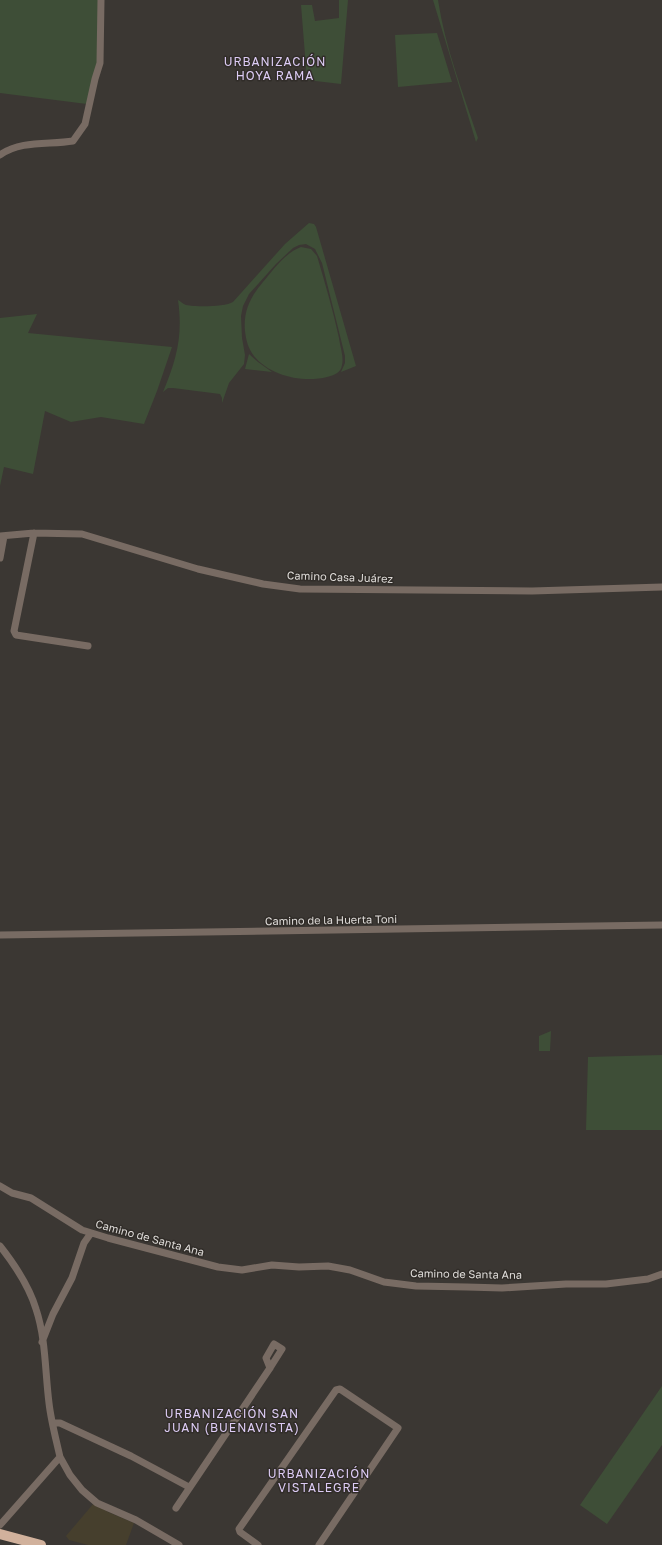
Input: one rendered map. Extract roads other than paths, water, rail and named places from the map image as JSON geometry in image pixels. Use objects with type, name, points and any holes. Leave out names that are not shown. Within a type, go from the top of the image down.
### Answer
[{"type":"highway","points":[[0,1534],[41,1545]]},
{"type":"street","points":[[0,155],[7,150],[23,145],[42,145],[73,141],[85,124],[100,63],[101,0]]},
{"type":"street","points":[[34,533],[14,631],[16,635],[88,646]]},
{"type":"street","name":"Camino Casa Juárez","points":[[2,536],[34,533],[82,534],[198,569],[263,584],[300,589],[532,591],[662,587]]},
{"type":"street","points":[[0,558],[2,536]]},
{"type":"street","name":"Camino de la Huerta Toni","points":[[0,935],[662,925]]},
{"type":"street","name":"Camino de Santa Ana","points":[[0,1186],[12,1193],[31,1198],[82,1230],[218,1267],[242,1270],[272,1265],[299,1267],[328,1266],[350,1270],[384,1282],[416,1286],[502,1288],[566,1284],[606,1284],[648,1279],[662,1274]]},
{"type":"street","points":[[42,1342],[53,1314],[72,1278],[84,1243],[91,1233]]},
{"type":"street","points":[[0,1246],[30,1293],[36,1311],[42,1342],[49,1404],[60,1457],[70,1475],[82,1490],[97,1503],[136,1520],[178,1545]]},
{"type":"street","points":[[176,1508],[270,1368]]},
{"type":"street","points":[[258,1545],[240,1532],[239,1529],[336,1390],[340,1389],[398,1428],[319,1545]]},
{"type":"street","points":[[53,1423],[60,1423],[124,1453],[189,1487]]},
{"type":"street","points":[[0,1525],[60,1457]]},
{"type":"district","name":"URBANIZACIÓN HOYA RAMA","points":[[275,69]]},
{"type":"district","name":"URBANIZACIÓN SAN JUAN (BUENAVISTA)","points":[[232,1421]]},
{"type":"district","name":"URBANIZACIÓN VISTALEGRE","points":[[319,1481]]}]
